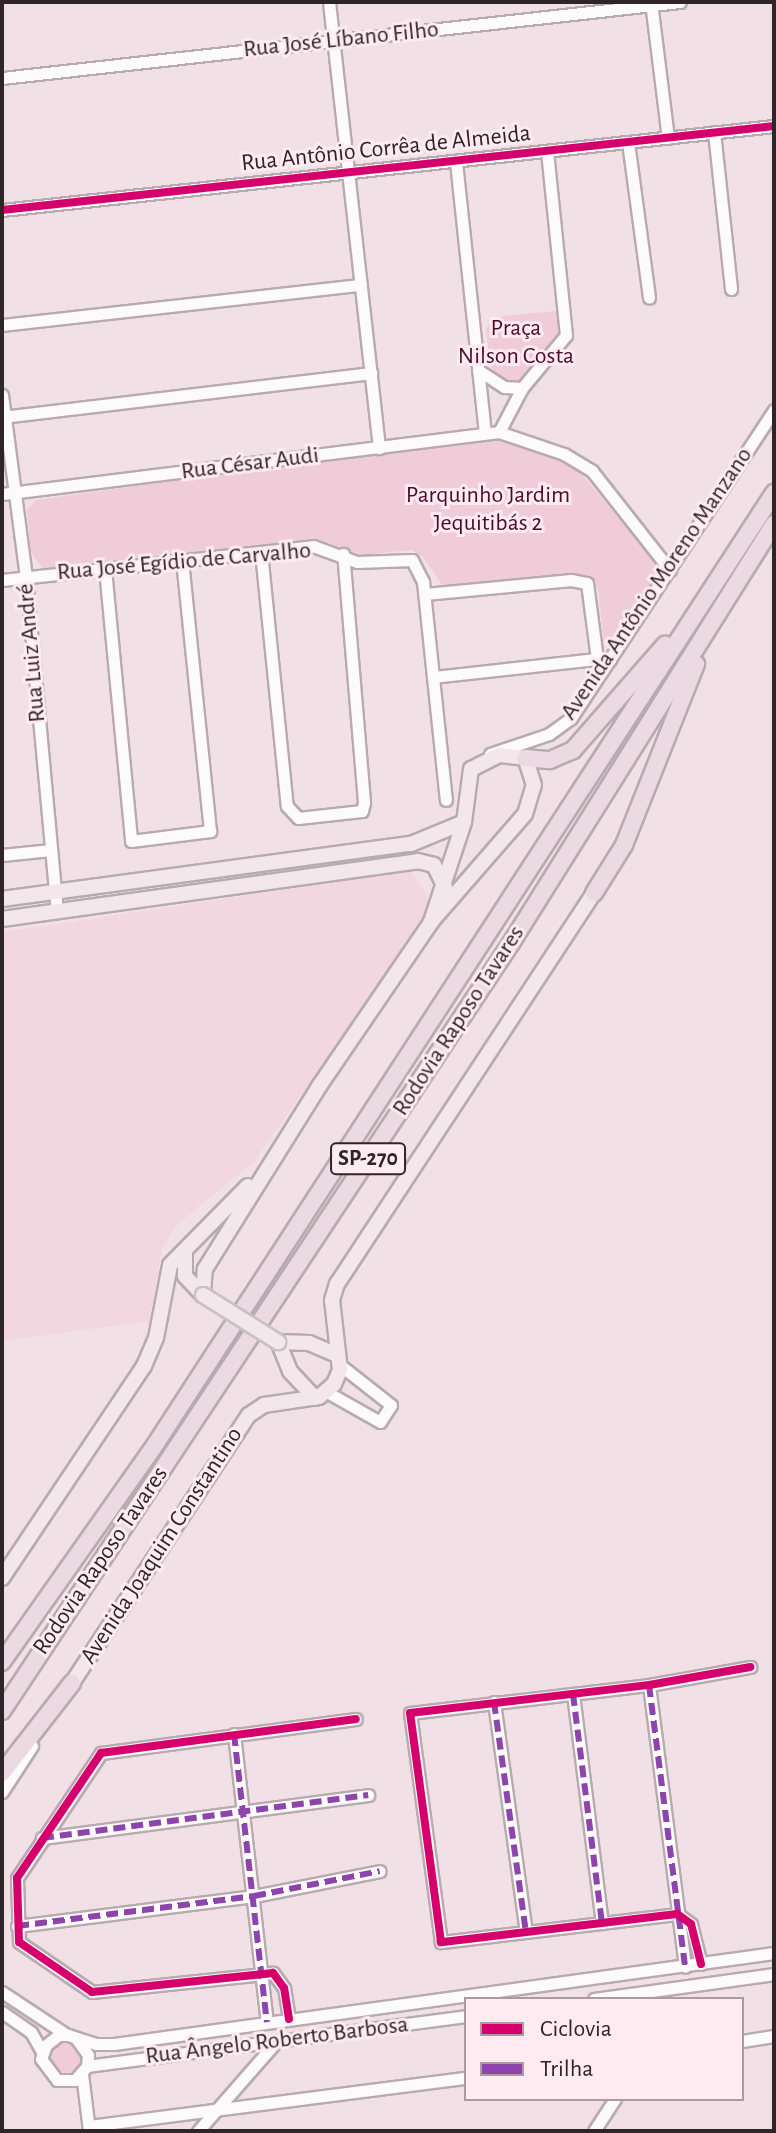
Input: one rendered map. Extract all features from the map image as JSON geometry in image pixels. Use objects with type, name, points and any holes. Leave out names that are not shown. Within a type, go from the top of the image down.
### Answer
[{"type":"highway","name":"Rodovia Raposo Tavares","points":[[2,1662],[155,1445],[774,493]]},
{"type":"highway","name":"Rodovia Raposo Tavares","points":[[2,1711],[513,940],[774,524]]},
{"type":"highway","points":[[525,758],[550,760],[573,750],[706,597]]},
{"type":"highway","points":[[594,893],[624,845],[684,690],[726,601]]},
{"type":"highway","points":[[2,1773],[72,1683]]},
{"type":"main road","points":[[203,1295],[205,1269],[260,1175],[431,922],[525,814],[534,785],[525,758],[510,754],[482,758],[468,777],[464,822],[446,890],[431,922]]},
{"type":"main road","points":[[2,899],[411,844],[464,822]]},
{"type":"main road","points":[[2,919],[418,861],[434,865],[446,890]]},
{"type":"main road","points":[[278,1342],[290,1371],[321,1395],[338,1360],[332,1300],[337,1284],[594,893]]},
{"type":"main road","points":[[2,1578],[144,1366],[156,1338],[167,1274],[187,1247],[260,1175]]},
{"type":"main road","points":[[187,1247],[185,1276],[203,1295],[278,1342],[309,1343],[338,1360]]},
{"type":"main road","name":"Avenida Joaquim Constantino","points":[[72,1683],[249,1415],[264,1405],[321,1395]]},
{"type":"street","points":[[329,2],[379,448]]},
{"type":"street","name":"Rua José Líbano Filho","points":[[2,78],[680,2]]},
{"type":"street","points":[[651,4],[668,138]]},
{"type":"street","name":"Rua Antônio Corrêa de Almeida","points":[[2,210],[774,126]]},
{"type":"street","points":[[714,132],[731,289]]},
{"type":"street","points":[[628,142],[649,298]]},
{"type":"street","points":[[499,432],[522,388],[566,335],[547,151]]},
{"type":"street","points":[[456,162],[485,432]]},
{"type":"street","points":[[2,325],[361,285]]},
{"type":"street","points":[[478,370],[504,387],[522,388]]},
{"type":"street","points":[[3,417],[371,373]]},
{"type":"street","name":"Rua Luiz André","points":[[2,395],[7,493],[26,578],[57,911]]},
{"type":"street","name":"Avenida Antônio Moreno Manzano","points":[[482,758],[561,727],[604,660],[670,570],[774,410]]},
{"type":"street","name":"Rua César Audi","points":[[7,493],[499,432],[564,454],[592,471],[670,570]]},
{"type":"street","name":"Rua José Egídio de Carvalho","points":[[2,580],[313,546],[343,554],[357,562],[412,560],[425,594]]},
{"type":"street","points":[[261,552],[291,814],[362,811],[343,554]]},
{"type":"street","points":[[105,569],[131,841],[210,831],[182,561]]},
{"type":"street","points":[[433,677],[604,660],[587,583],[571,580],[425,594],[433,677],[446,800]]},
{"type":"street","points":[[2,855],[51,850]]},
{"type":"street","points":[[321,1395],[380,1422],[391,1405],[338,1360]]},
{"type":"street","points":[[701,1964],[691,1924],[677,1914],[441,1942],[410,1713],[649,1685],[750,1667]]},
{"type":"street","name":"Avenida Joaquim Constantino","points":[[2,1792],[72,1683]]},
{"type":"street","points":[[649,1685],[685,1967]]},
{"type":"street","points":[[573,1694],[602,1923]]},
{"type":"street","points":[[494,1702],[526,1932]]},
{"type":"street","points":[[289,2019],[280,1977],[260,1975],[96,1993],[22,1946],[17,1926],[18,1875],[101,1753],[356,1719]]},
{"type":"street","points":[[234,1734],[267,2022]]},
{"type":"street","points":[[42,1838],[242,1815],[368,1795]]},
{"type":"street","points":[[17,1926],[254,1896],[380,1871]]},
{"type":"street","points":[[42,2052],[52,2039],[72,2036],[114,2044],[774,1953]]},
{"type":"street","points":[[609,1997],[774,1974]]},
{"type":"street","points":[[690,1997],[699,1985]]},
{"type":"street","points":[[2,1992],[84,2045],[89,2128],[464,2078]]},
{"type":"street","points":[[2,2012],[31,2032],[42,2052],[44,2068],[57,2080],[85,2070]]},
{"type":"street","name":"Rua Ângelo Roberto Barbosa","points":[[85,2070],[464,2016]]},
{"type":"street","points":[[744,2041],[774,2036]]},
{"type":"street","points":[[198,2131],[211,2112],[276,2042]]},
{"type":"street","points":[[594,2131],[614,2101]]},
{"type":"shaded area","points":[[410,871],[433,904],[424,920],[254,1162],[177,1225],[162,1249],[149,1321],[2,1341],[2,932]]},
{"type":"green space","name":"Praça Nilson Costa","points":[[556,311],[562,314],[562,331],[524,379],[509,383],[499,378],[490,365],[486,329],[493,317]]},
{"type":"green space","name":"Parquinho Jardim Jequitibás 2","points":[[495,436],[575,466],[660,568],[613,644],[604,643],[598,588],[578,574],[443,586],[423,557],[412,550],[363,555],[320,540],[43,569],[31,552],[27,510],[36,500]]},
{"type":"green space","points":[[65,2041],[76,2046],[81,2057],[76,2068],[65,2073],[54,2068],[49,2057],[54,2046]]},
{"type":"marked path","points":[[649,1685],[685,1967]]},
{"type":"marked path","points":[[573,1694],[602,1923]]},
{"type":"marked path","points":[[494,1702],[526,1932]]},
{"type":"marked path","points":[[234,1734],[267,2022]]},
{"type":"marked path","points":[[42,1838],[368,1795]]},
{"type":"marked path","points":[[17,1926],[254,1896],[380,1871]]},
{"type":"cycle path","points":[[2,210],[774,126]]},
{"type":"cycle path","points":[[701,1964],[691,1924],[677,1914],[441,1942],[410,1713],[649,1685],[750,1667]]},
{"type":"cycle path","points":[[289,2019],[284,1988],[273,1973],[92,1992],[19,1942],[17,1878],[101,1753],[356,1719]]}]
